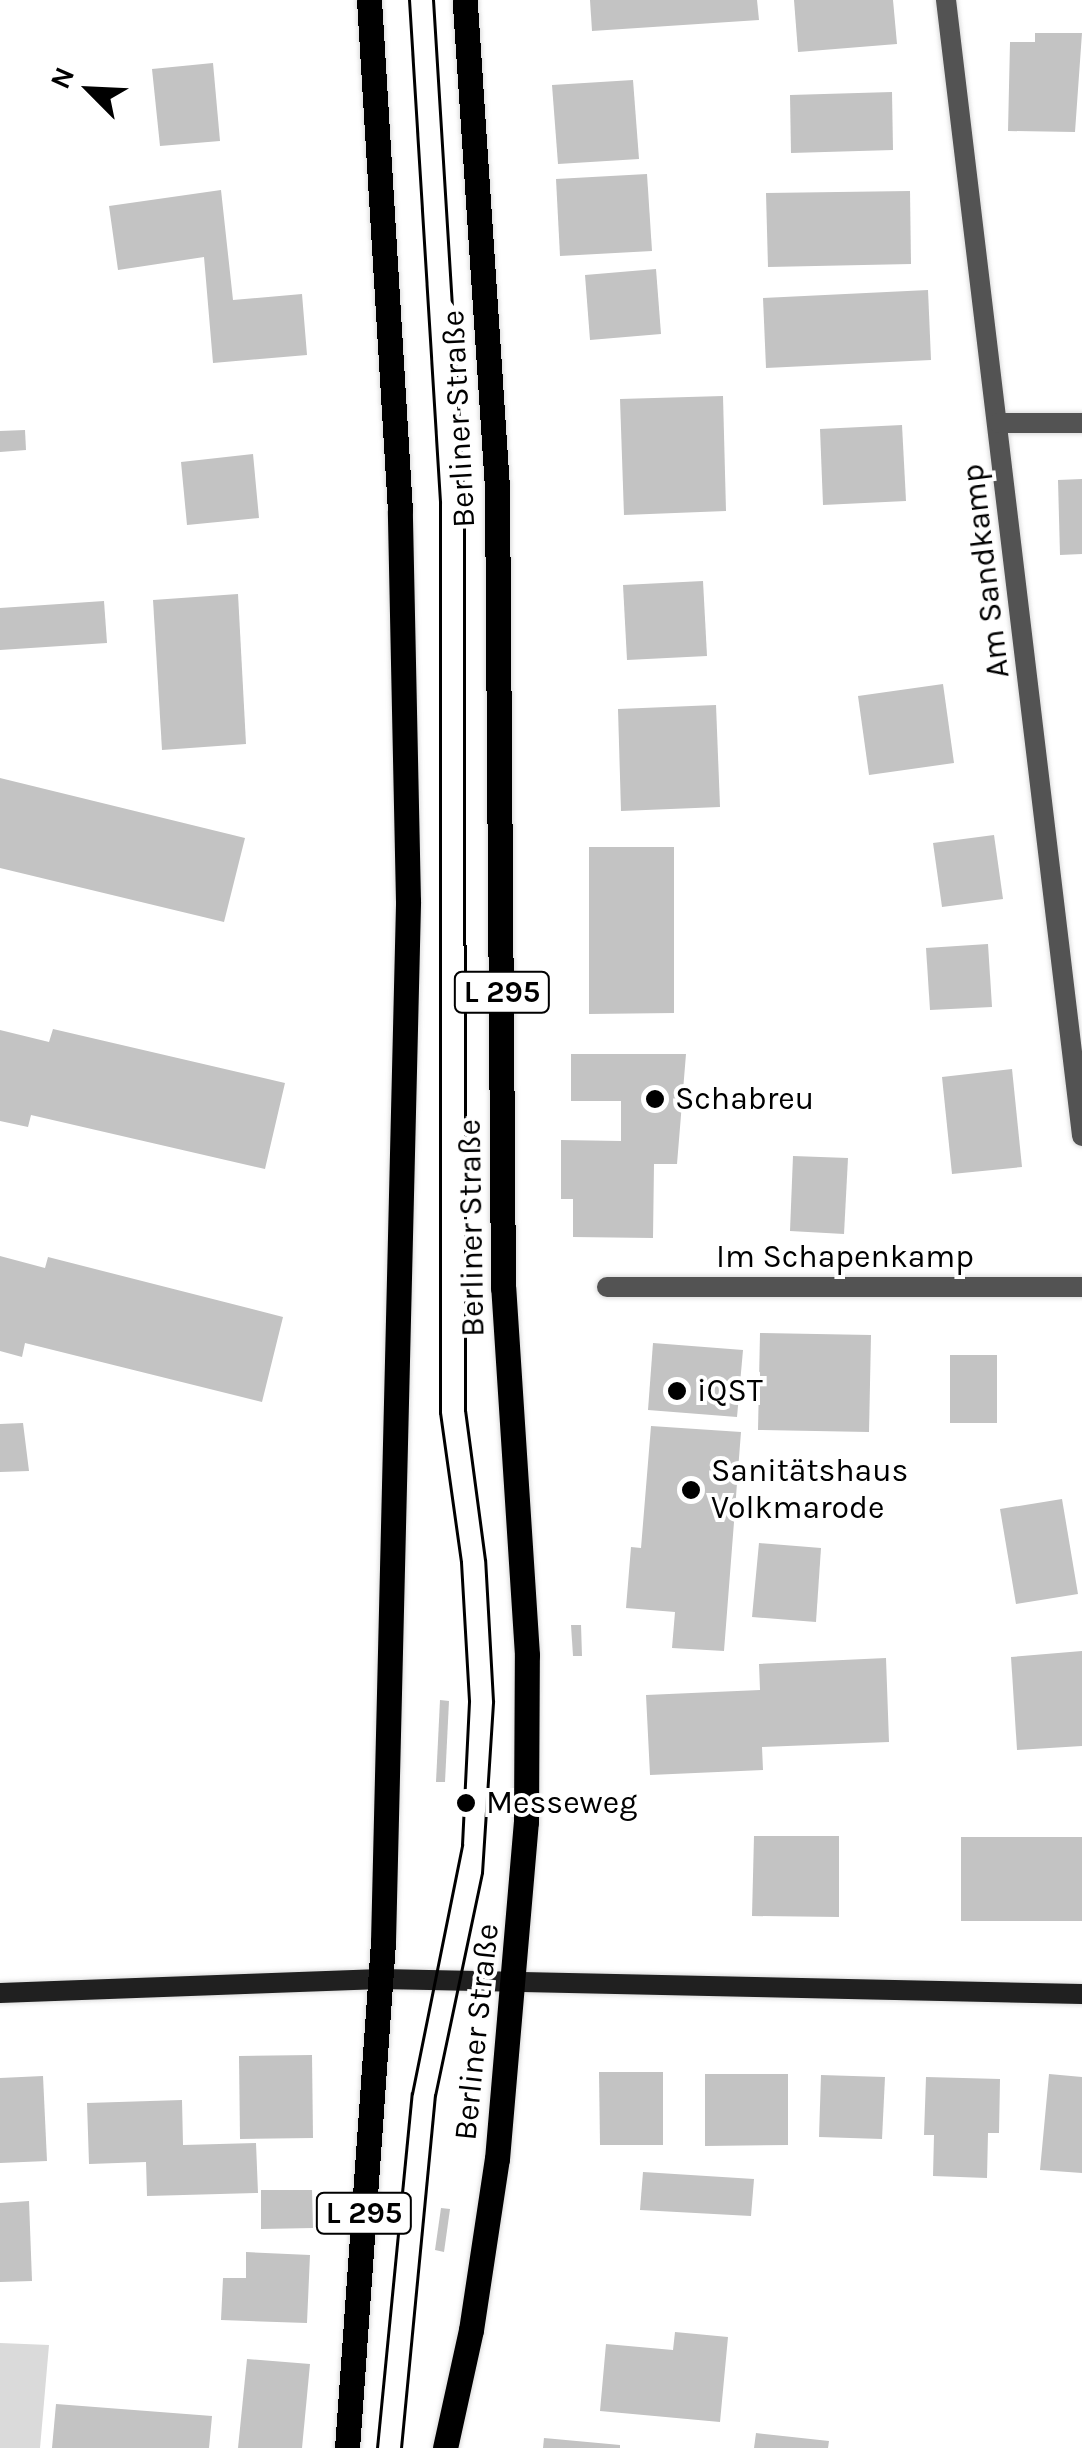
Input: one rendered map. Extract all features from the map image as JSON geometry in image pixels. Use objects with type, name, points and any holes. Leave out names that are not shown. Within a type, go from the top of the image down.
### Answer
[{"type":"main road","name":"Berliner Straße","points":[[347,2448],[381,1978],[408,890],[400,511],[369,0]]},
{"type":"main road","name":"Berliner Straße","points":[[445,2448],[472,2330],[516,1983],[528,1655],[503,1288],[497,487],[465,0]]},
{"type":"main road","points":[[0,1992],[381,1978],[1082,1994]]},
{"type":"street","name":"Am Sandkamp","points":[[946,0],[1082,1136]]},
{"type":"street","points":[[999,422],[1082,423]]},
{"type":"street","name":"Im Schapenkamp","points":[[607,1287],[1082,1287]]},
{"type":"shaded area","points":[[0,2343],[49,2345],[40,2448],[0,2448]]},
{"type":"building","points":[[590,0],[757,0],[759,20],[592,31]]},
{"type":"building","points":[[794,0],[893,0],[897,44],[798,52]]},
{"type":"building","points":[[1035,33],[1082,33],[1075,132],[1008,131],[1010,42],[1035,42]]},
{"type":"building","points":[[213,63],[220,141],[160,146],[152,69]]},
{"type":"building","points":[[633,80],[639,159],[558,164],[552,85]]},
{"type":"building","points":[[892,92],[893,150],[791,153],[790,95]]},
{"type":"building","points":[[647,174],[652,251],[560,256],[556,179]]},
{"type":"building","points":[[221,190],[233,300],[302,294],[307,355],[213,363],[204,257],[118,270],[109,206]]},
{"type":"building","points":[[910,191],[911,264],[768,267],[766,193]]},
{"type":"building","points":[[656,269],[661,334],[590,340],[585,275]]},
{"type":"building","points":[[928,290],[931,360],[766,368],[763,298]]},
{"type":"building","points":[[723,396],[726,511],[624,515],[620,399]]},
{"type":"building","points":[[902,425],[906,501],[823,505],[820,429]]},
{"type":"building","points":[[25,430],[26,450],[0,452],[0,431]]},
{"type":"building","points":[[253,454],[259,518],[187,525],[181,462]]},
{"type":"building","points":[[1082,479],[1082,554],[1060,555],[1058,480]]},
{"type":"building","points":[[703,581],[707,656],[627,660],[623,585]]},
{"type":"building","points":[[238,594],[246,744],[162,750],[153,600]]},
{"type":"building","points":[[104,601],[107,643],[0,650],[0,608]]},
{"type":"building","points":[[943,684],[954,763],[869,775],[858,696]]},
{"type":"building","points":[[716,705],[720,807],[621,811],[618,709]]},
{"type":"building","points":[[0,778],[245,838],[224,922],[0,868]]},
{"type":"building","points":[[994,835],[1003,899],[942,907],[933,843]]},
{"type":"building","points":[[589,847],[674,847],[674,1013],[589,1014]]},
{"type":"building","points":[[988,944],[992,1007],[930,1010],[926,948]]},
{"type":"building","points":[[53,1029],[285,1083],[265,1169],[31,1115],[28,1127],[0,1121],[0,1030],[49,1042]]},
{"type":"building","points":[[571,1054],[686,1054],[677,1164],[654,1164],[653,1238],[573,1237],[573,1199],[561,1199],[561,1140],[621,1141],[621,1101],[571,1101]]},
{"type":"building","points":[[1012,1069],[1022,1167],[952,1174],[942,1077]]},
{"type":"building","points":[[793,1156],[848,1158],[844,1234],[790,1231]]},
{"type":"building","points":[[0,1256],[45,1268],[48,1257],[283,1317],[262,1402],[25,1343],[22,1357],[0,1351]]},
{"type":"building","points":[[760,1333],[871,1335],[869,1432],[758,1430]]},
{"type":"building","points":[[653,1343],[743,1350],[737,1417],[648,1410]]},
{"type":"building","points":[[950,1355],[997,1355],[997,1423],[950,1423]]},
{"type":"building","points":[[23,1423],[29,1471],[0,1472],[0,1424]]},
{"type":"building","name":"Sanitätshaus Volkmarode","points":[[651,1426],[741,1432],[724,1651],[672,1648],[675,1612],[626,1608],[631,1547],[641,1548]]},
{"type":"building","points":[[1062,1499],[1078,1594],[1016,1604],[1000,1509]]},
{"type":"building","points":[[759,1543],[821,1548],[816,1622],[752,1617]]},
{"type":"building","points":[[571,1625],[581,1625],[582,1656],[573,1656]]},
{"type":"building","points":[[1082,1651],[1082,1746],[1017,1750],[1011,1657]]},
{"type":"building","points":[[886,1658],[889,1742],[762,1747],[763,1770],[650,1775],[646,1695],[760,1690],[759,1664]]},
{"type":"building","points":[[440,1700],[449,1701],[445,1782],[436,1782]]},
{"type":"building","points":[[754,1836],[839,1836],[839,1917],[752,1916]]},
{"type":"building","points":[[961,1837],[1082,1837],[1082,1921],[961,1921]]},
{"type":"building","points":[[312,2055],[313,2138],[240,2139],[239,2056]]},
{"type":"building","points":[[599,2072],[663,2072],[663,2145],[600,2145]]},
{"type":"building","points":[[705,2074],[788,2074],[788,2145],[705,2146]]},
{"type":"building","points":[[1049,2074],[1082,2077],[1082,2173],[1040,2170]]},
{"type":"building","points":[[821,2075],[885,2077],[882,2139],[819,2137]]},
{"type":"building","points":[[43,2076],[47,2161],[0,2163],[0,2078]]},
{"type":"building","points":[[926,2077],[1000,2079],[999,2133],[988,2133],[987,2178],[933,2176],[934,2135],[924,2135]]},
{"type":"building","points":[[182,2100],[183,2145],[256,2143],[258,2193],[147,2196],[146,2162],[89,2164],[87,2103]]},
{"type":"building","points":[[643,2172],[754,2179],[751,2216],[640,2210]]},
{"type":"building","points":[[261,2190],[312,2190],[313,2228],[261,2229]]},
{"type":"building","points":[[29,2201],[32,2281],[0,2282],[0,2203]]},
{"type":"building","points":[[441,2208],[450,2209],[444,2252],[435,2250]]},
{"type":"building","points":[[246,2252],[310,2255],[307,2323],[221,2320],[223,2278],[246,2278]]},
{"type":"building","points":[[675,2332],[728,2337],[720,2422],[600,2411],[606,2344],[673,2350]]},
{"type":"building","points":[[247,2359],[310,2364],[302,2448],[238,2448]]},
{"type":"building","points":[[56,2404],[212,2416],[209,2448],[52,2448]]},
{"type":"building","points":[[756,2433],[829,2441],[828,2448],[754,2448]]},
{"type":"building","points":[[544,2438],[620,2445],[620,2448],[543,2448]]},
{"type":"tram line","points":[[377,2448],[412,2094],[462,1845],[469,1701],[461,1562],[440,1413],[440,502],[409,0]]},
{"type":"tram line","points":[[401,2448],[435,2096],[482,1873],[493,1701],[485,1560],[465,1411],[464,501],[433,0]]},
{"type":"place","name":"Schabreu","points":[[655,1099]]},
{"type":"place","name":"iQST","points":[[677,1391]]},
{"type":"place","name":"Sanitätshaus Volkmarode","points":[[691,1490]]},
{"type":"place","name":"Messeweg","points":[[466,1803]]}]
